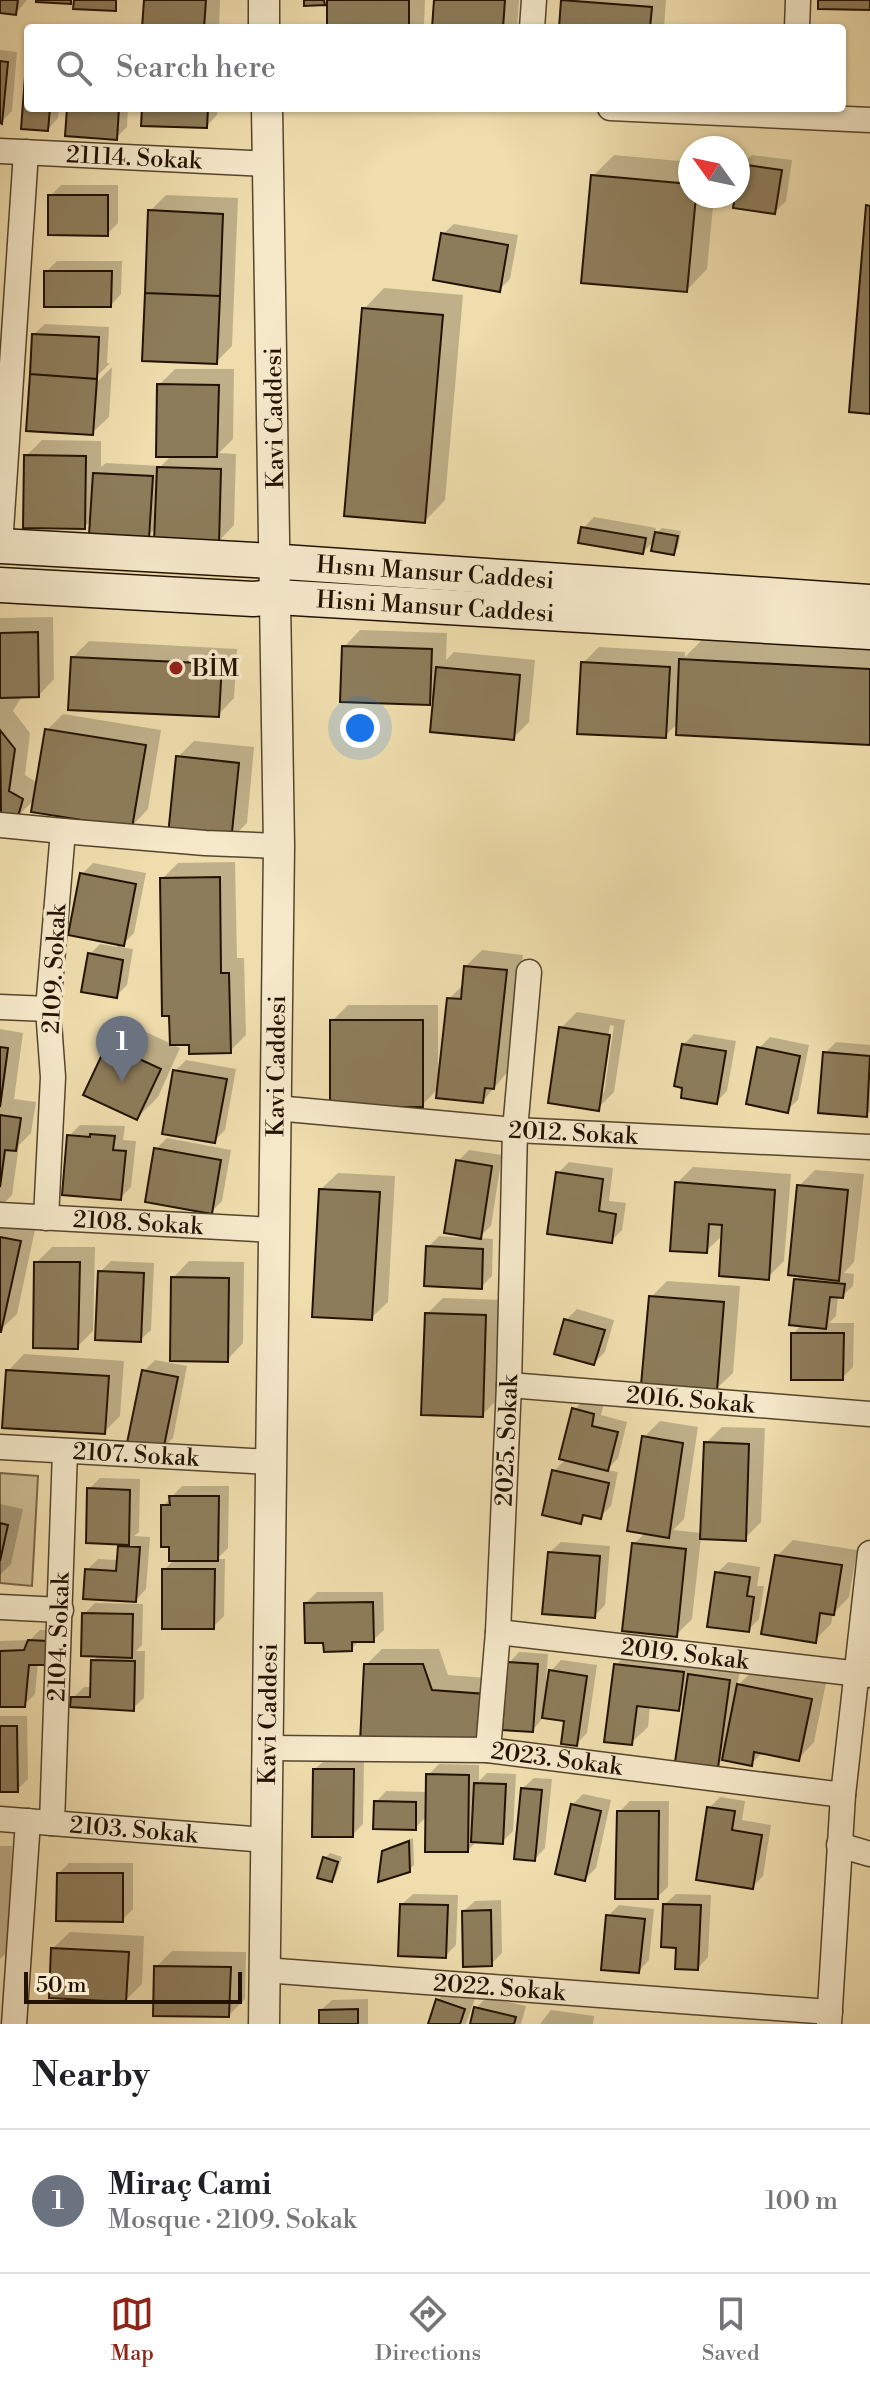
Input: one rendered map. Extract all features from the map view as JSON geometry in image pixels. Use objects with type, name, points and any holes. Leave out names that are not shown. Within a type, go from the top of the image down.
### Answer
[{"type":"main road","name":"Hısnı Mansur Caddesi","points":[[0,546],[870,602]]},
{"type":"main road","name":"Hisni Mansur Caddesi","points":[[0,585],[253,599],[277,597],[870,632]]},
{"type":"street","points":[[264,0],[264,24]]},
{"type":"street","points":[[532,24],[534,0]]},
{"type":"street","points":[[797,24],[798,0]]},
{"type":"street","name":"Kavi Caddesi","points":[[264,2024],[279,846],[267,112]]},
{"type":"street","points":[[794,112],[870,120]]},
{"type":"street","name":"21114. Sokak","points":[[0,151],[269,164]]},
{"type":"street","points":[[0,546],[26,152]]},
{"type":"street","points":[[0,825],[205,843],[279,846]]},
{"type":"street","name":"2109. Sokak","points":[[46,1218],[53,1077],[48,1009],[63,831]]},
{"type":"street","name":"2025. Sokak","points":[[488,1750],[498,1632],[509,1385],[515,1130],[529,972]]},
{"type":"street","points":[[0,1007],[48,1009]]},
{"type":"street","name":"2012. Sokak","points":[[276,1108],[515,1130],[870,1147]]},
{"type":"street","name":"2108. Sokak","points":[[0,1215],[274,1230]]},
{"type":"street","name":"2016. Sokak","points":[[509,1385],[870,1414]]},
{"type":"street","name":"2107. Sokak","points":[[0,1447],[271,1462]]},
{"type":"street","name":"2104. Sokak","points":[[14,2024],[40,1822],[61,1610],[65,1451]]},
{"type":"street","points":[[830,2018],[843,1795],[862,1675],[870,1553]]},
{"type":"street","points":[[0,1607],[61,1610]]},
{"type":"street","name":"2019. Sokak","points":[[498,1632],[862,1675]]},
{"type":"street","name":"2023. Sokak","points":[[267,1748],[488,1750],[843,1795]]},
{"type":"street","name":"2103. Sokak","points":[[0,1819],[265,1840]]},
{"type":"street","points":[[839,1845],[870,1854]]},
{"type":"street","name":"2022. Sokak","points":[[264,1970],[830,2018]]},
{"type":"shaded area","points":[[0,1473],[38,1476],[32,1586],[0,1583]]},
{"type":"building","points":[[0,0],[18,0],[16,15],[0,13]]},
{"type":"building","points":[[71,0],[71,4],[36,2]]},
{"type":"building","points":[[74,0],[116,0],[116,11],[73,9]]},
{"type":"building","points":[[144,0],[206,0],[204,24],[142,24]]},
{"type":"building","points":[[304,0],[324,0],[325,5],[304,6]]},
{"type":"building","points":[[327,0],[409,0],[409,24],[327,24]]},
{"type":"building","points":[[434,0],[505,0],[503,24],[432,24]]},
{"type":"building","points":[[561,0],[652,7],[650,24],[559,24]]},
{"type":"building","points":[[818,0],[870,0],[870,10],[818,9]]},
{"type":"building","points":[[0,61],[8,62],[2,124],[0,123]]},
{"type":"building","points":[[24,90],[24,112],[50,112],[48,131],[21,129]]},
{"type":"building","points":[[67,112],[119,112],[117,140],[65,136]]},
{"type":"building","points":[[142,112],[208,112],[207,128],[141,126]]},
{"type":"building","points":[[750,165],[782,170],[775,214],[733,208],[750,208]]},
{"type":"building","points":[[591,175],[678,183],[678,208],[695,208],[687,292],[581,283]]},
{"type":"building","points":[[48,195],[108,195],[108,236],[48,235]]},
{"type":"building","points":[[866,205],[870,206],[870,414],[849,412]]},
{"type":"building","points":[[148,210],[223,214],[220,296],[145,293]]},
{"type":"building","points":[[441,233],[508,245],[500,292],[433,280]]},
{"type":"building","points":[[44,271],[112,271],[111,307],[44,307]]},
{"type":"building","points":[[145,293],[220,296],[217,364],[142,361]]},
{"type":"building","points":[[362,308],[443,315],[425,523],[344,516]]},
{"type":"building","points":[[32,334],[99,337],[97,379],[30,374]]},
{"type":"building","points":[[30,374],[97,379],[93,435],[26,431]]},
{"type":"building","points":[[157,384],[219,385],[217,457],[156,457]]},
{"type":"building","points":[[24,455],[86,456],[85,529],[23,528]]},
{"type":"building","points":[[157,467],[221,469],[219,544],[154,542]]},
{"type":"building","points":[[93,473],[153,476],[149,538],[89,535]]},
{"type":"building","points":[[581,527],[646,538],[643,554],[578,543]]},
{"type":"building","points":[[655,532],[678,536],[674,555],[651,551]]},
{"type":"building","points":[[38,632],[39,697],[0,698],[0,633]]},
{"type":"building","points":[[342,646],[432,649],[430,705],[340,702]]},
{"type":"building","points":[[71,657],[222,664],[219,717],[68,710]]},
{"type":"building","points":[[679,659],[870,669],[870,745],[676,735]]},
{"type":"building","points":[[581,662],[670,667],[666,738],[577,734]]},
{"type":"building","points":[[436,667],[520,675],[514,740],[430,732]]},
{"type":"building","points":[[45,729],[146,745],[132,828],[31,812]]},
{"type":"building","points":[[0,730],[15,749],[9,791],[23,799],[17,820],[1,815]]},
{"type":"building","points":[[176,756],[239,763],[231,842],[168,835]]},
{"type":"building","points":[[80,873],[136,884],[124,946],[68,935]]},
{"type":"building","points":[[220,877],[221,973],[229,973],[231,1053],[189,1054],[189,1045],[170,1045],[169,1016],[162,1016],[160,878]]},
{"type":"building","points":[[88,953],[123,960],[117,998],[81,992]]},
{"type":"building","points":[[464,966],[507,970],[494,1089],[485,1088],[483,1103],[436,1098],[447,998],[461,999]]},
{"type":"building","points":[[330,1020],[423,1020],[423,1107],[330,1107]]},
{"type":"building","points":[[559,1027],[610,1035],[599,1111],[548,1103]]},
{"type":"building","points":[[107,1044],[161,1069],[137,1120],[83,1095]]},
{"type":"building","points":[[682,1044],[726,1051],[717,1104],[681,1098],[682,1088],[674,1086]]},
{"type":"building","points":[[0,1047],[8,1048],[0,1107]]},
{"type":"building","points":[[757,1047],[800,1056],[788,1113],[746,1104]]},
{"type":"building","points":[[823,1052],[870,1056],[867,1117],[818,1113]]},
{"type":"building","points":[[173,1070],[227,1079],[215,1143],[162,1134]]},
{"type":"building","points":[[0,1115],[21,1118],[16,1151],[5,1150],[0,1187]]},
{"type":"building","points":[[90,1134],[115,1136],[113,1150],[126,1151],[121,1200],[62,1195],[67,1135],[90,1137]]},
{"type":"building","points":[[154,1148],[221,1160],[212,1214],[145,1202]]},
{"type":"building","points":[[456,1160],[492,1166],[481,1239],[444,1233]]},
{"type":"building","points":[[556,1172],[603,1179],[599,1211],[616,1214],[612,1243],[547,1234]]},
{"type":"building","points":[[675,1182],[775,1190],[769,1280],[719,1276],[722,1225],[709,1224],[707,1253],[670,1251]]},
{"type":"building","points":[[797,1185],[848,1190],[839,1281],[788,1275]]},
{"type":"building","points":[[319,1189],[380,1192],[372,1320],[312,1317]]},
{"type":"building","points":[[0,1237],[21,1241],[1,1332],[0,1332]]},
{"type":"building","points":[[426,1246],[483,1249],[482,1289],[424,1286]]},
{"type":"building","points":[[34,1262],[80,1262],[78,1349],[33,1348]]},
{"type":"building","points":[[98,1271],[144,1273],[141,1342],[95,1340]]},
{"type":"building","points":[[171,1277],[229,1278],[228,1362],[170,1361]]},
{"type":"building","points":[[794,1279],[845,1284],[843,1298],[830,1297],[826,1329],[789,1325]]},
{"type":"building","points":[[649,1296],[724,1302],[717,1391],[641,1385]]},
{"type":"building","points":[[425,1313],[486,1315],[483,1417],[421,1415]]},
{"type":"building","points":[[564,1319],[605,1330],[594,1365],[554,1354]]},
{"type":"building","points":[[791,1333],[844,1333],[843,1380],[791,1380]]},
{"type":"building","points":[[6,1370],[109,1376],[105,1434],[2,1428]]},
{"type":"building","points":[[142,1370],[178,1377],[163,1451],[127,1443]]},
{"type":"building","points":[[572,1408],[594,1414],[592,1426],[618,1432],[608,1471],[559,1459]]},
{"type":"building","points":[[642,1436],[683,1443],[669,1538],[627,1531]]},
{"type":"building","points":[[704,1442],[749,1444],[746,1541],[700,1539]]},
{"type":"building","points":[[552,1470],[609,1483],[601,1519],[583,1515],[581,1524],[542,1515]]},
{"type":"building","points":[[87,1488],[130,1490],[129,1545],[86,1543]]},
{"type":"building","points":[[169,1496],[219,1496],[218,1561],[169,1561],[169,1547],[161,1547],[161,1505],[170,1505]]},
{"type":"building","points":[[0,1523],[8,1525],[0,1561]]},
{"type":"building","points":[[632,1543],[686,1549],[677,1637],[622,1631]]},
{"type":"building","points":[[118,1546],[140,1547],[136,1602],[83,1599],[85,1569],[116,1571]]},
{"type":"building","points":[[548,1552],[600,1556],[595,1618],[542,1614]]},
{"type":"building","points":[[775,1555],[842,1565],[834,1615],[820,1613],[816,1643],[761,1634]]},
{"type":"building","points":[[162,1569],[215,1569],[214,1629],[162,1629]]},
{"type":"building","points":[[715,1572],[750,1577],[747,1596],[754,1597],[749,1632],[707,1627]]},
{"type":"building","points":[[373,1602],[374,1642],[352,1642],[352,1651],[324,1652],[323,1643],[305,1643],[304,1603]]},
{"type":"building","points":[[82,1613],[133,1614],[132,1658],[81,1656]]},
{"type":"building","points":[[28,1640],[48,1641],[45,1665],[29,1665],[25,1707],[0,1707],[0,1651],[24,1650]]},
{"type":"building","points":[[91,1660],[135,1661],[134,1711],[70,1707],[71,1697],[90,1697]]},
{"type":"building","points":[[507,1662],[538,1664],[533,1732],[502,1730]]},
{"type":"building","points":[[364,1664],[423,1664],[432,1690],[486,1694],[481,1744],[360,1742]]},
{"type":"building","points":[[614,1664],[684,1672],[679,1711],[637,1706],[632,1745],[604,1742]]},
{"type":"building","points":[[549,1670],[587,1676],[577,1746],[561,1744],[564,1721],[542,1718]]},
{"type":"building","points":[[688,1674],[730,1680],[718,1768],[675,1762]]},
{"type":"building","points":[[737,1684],[812,1699],[799,1761],[754,1752],[752,1766],[722,1760]]},
{"type":"building","points":[[0,1726],[17,1726],[18,1792],[0,1792]]},
{"type":"building","points":[[313,1769],[354,1769],[353,1837],[312,1837]]},
{"type":"building","points":[[426,1774],[469,1775],[468,1852],[425,1852]]},
{"type":"building","points":[[474,1783],[506,1784],[503,1844],[471,1842]]},
{"type":"building","points":[[521,1788],[542,1790],[535,1861],[514,1859]]},
{"type":"building","points":[[374,1801],[416,1802],[416,1830],[373,1829]]},
{"type":"building","points":[[571,1804],[601,1811],[585,1881],[555,1874]]},
{"type":"building","points":[[707,1807],[735,1811],[732,1830],[762,1835],[753,1889],[696,1880]]},
{"type":"building","points":[[617,1811],[659,1811],[658,1899],[615,1899]]},
{"type":"building","points":[[409,1841],[410,1872],[378,1882],[382,1851]]},
{"type":"building","points":[[323,1857],[338,1862],[332,1882],[317,1878]]},
{"type":"building","points":[[57,1873],[123,1873],[123,1922],[56,1921]]},
{"type":"building","points":[[400,1904],[448,1905],[446,1958],[398,1956]]},
{"type":"building","points":[[663,1904],[701,1905],[698,1970],[675,1969],[676,1948],[661,1947]]},
{"type":"building","points":[[491,1910],[492,1966],[463,1967],[462,1911]]},
{"type":"building","points":[[606,1915],[645,1919],[639,1973],[601,1970]]},
{"type":"building","points":[[51,1948],[129,1952],[126,2002],[49,1998]]},
{"type":"building","points":[[154,1966],[231,1967],[229,2017],[153,2016]]},
{"type":"building","points":[[436,1999],[465,2009],[460,2024],[428,2024]]},
{"type":"building","points":[[474,2007],[516,2017],[514,2024],[470,2024]]},
{"type":"building","points":[[358,2009],[358,2024],[319,2024],[319,2010]]},
{"type":"place","name":"BİM","points":[[176,668]]},
{"type":"place","name":"Miraç Cami","points":[[122,1082]]}]
